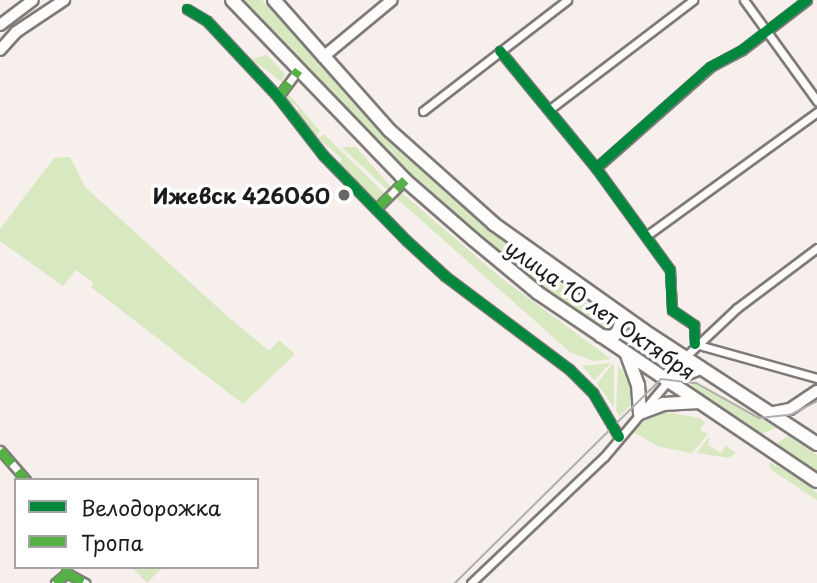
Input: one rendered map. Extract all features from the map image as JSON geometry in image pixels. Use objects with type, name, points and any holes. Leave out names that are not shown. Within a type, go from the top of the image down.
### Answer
[{"type":"main road","name":"улица 10 лет Октября","points":[[232,0],[405,180],[538,293],[817,481]]},
{"type":"main road","name":"улица 10 лет Октября","points":[[274,0],[389,130],[494,224],[623,317],[817,444]]},
{"type":"main road","points":[[600,335],[612,337],[618,332],[623,317]]},
{"type":"main road","points":[[627,355],[638,385],[640,414],[663,404],[700,402]]},
{"type":"main road","points":[[668,381],[701,368]]},
{"type":"street","points":[[0,25],[33,0]]},
{"type":"street","points":[[0,50],[16,32],[64,0]]},
{"type":"street","points":[[323,57],[392,0]]},
{"type":"street","points":[[423,111],[566,0]]},
{"type":"street","points":[[550,109],[693,0]]},
{"type":"street","points":[[744,0],[817,101]]},
{"type":"street","points":[[596,168],[710,67],[767,31],[807,0]]},
{"type":"street","points":[[187,9],[207,21],[278,97],[323,155],[445,276],[570,370],[593,393],[619,437]]},
{"type":"street","points":[[500,51],[596,168],[670,270],[672,310],[694,325],[695,344]]},
{"type":"street","points":[[278,97],[298,70]]},
{"type":"street","points":[[646,236],[817,112]]},
{"type":"street","points":[[377,208],[405,180]]},
{"type":"street","points":[[685,357],[695,344],[737,308],[817,248]]},
{"type":"street","points":[[695,344],[817,378]]},
{"type":"street","points":[[471,583],[619,437],[668,381]]},
{"type":"street","points":[[769,413],[790,409],[817,391]]},
{"type":"street","points":[[0,450],[24,478]]},
{"type":"street","points":[[55,583],[66,570],[85,583]]},
{"type":"green space","points":[[243,0],[262,0],[390,140],[545,273],[616,324],[610,332],[540,287],[463,226],[378,146]]},
{"type":"green space","points":[[267,55],[285,74],[282,82],[251,59]]},
{"type":"green space","points":[[287,92],[320,131],[316,136],[296,112],[299,108],[287,100]]},
{"type":"green space","points":[[324,134],[385,194],[376,203],[339,163],[342,159],[318,138]]},
{"type":"green space","points":[[341,147],[356,147],[392,188],[389,191]]},
{"type":"green space","points":[[70,157],[85,187],[227,316],[269,351],[279,340],[295,354],[243,404],[91,287],[94,283],[76,270],[63,286],[0,241],[0,229],[54,158]]},
{"type":"green space","points":[[402,193],[500,277],[611,359],[594,361],[570,352],[395,197]]},
{"type":"green space","points":[[611,363],[594,380],[582,366]]},
{"type":"green space","points":[[613,363],[614,365],[614,407],[597,384]]},
{"type":"green space","points":[[618,366],[631,379],[636,400],[620,416],[616,411]]},
{"type":"green space","points":[[694,380],[776,428],[761,434],[691,386]]},
{"type":"green space","points":[[660,411],[700,418],[705,422],[700,430],[708,434],[692,453],[660,447],[631,431]]},
{"type":"green space","points":[[710,436],[708,445],[721,453],[726,445],[736,453],[729,458],[696,453]]},
{"type":"green space","points":[[789,436],[817,455],[817,472],[775,444]]},
{"type":"green space","points":[[769,462],[801,479],[817,493],[817,500],[770,469]]},
{"type":"green space","points":[[134,569],[161,569],[147,583]]},
{"type":"tram line","points":[[455,583],[661,379],[696,383],[759,418],[790,415],[817,401]]},
{"type":"marked path","points":[[278,97],[298,70]]},
{"type":"marked path","points":[[377,208],[405,180]]},
{"type":"marked path","points":[[0,450],[24,478]]},
{"type":"marked path","points":[[55,583],[67,573],[66,569]]},
{"type":"marked path","points":[[67,573],[85,583]]},
{"type":"cycle path","points":[[596,168],[710,67],[742,50],[807,0]]},
{"type":"cycle path","points":[[187,9],[207,21],[278,97],[323,155],[407,241],[445,276],[570,370],[593,393],[619,437]]},
{"type":"cycle path","points":[[500,51],[596,168],[670,270],[672,310],[694,325],[695,344]]},
{"type":"place","name":"Ижевск 426060","points":[[344,195]]}]
